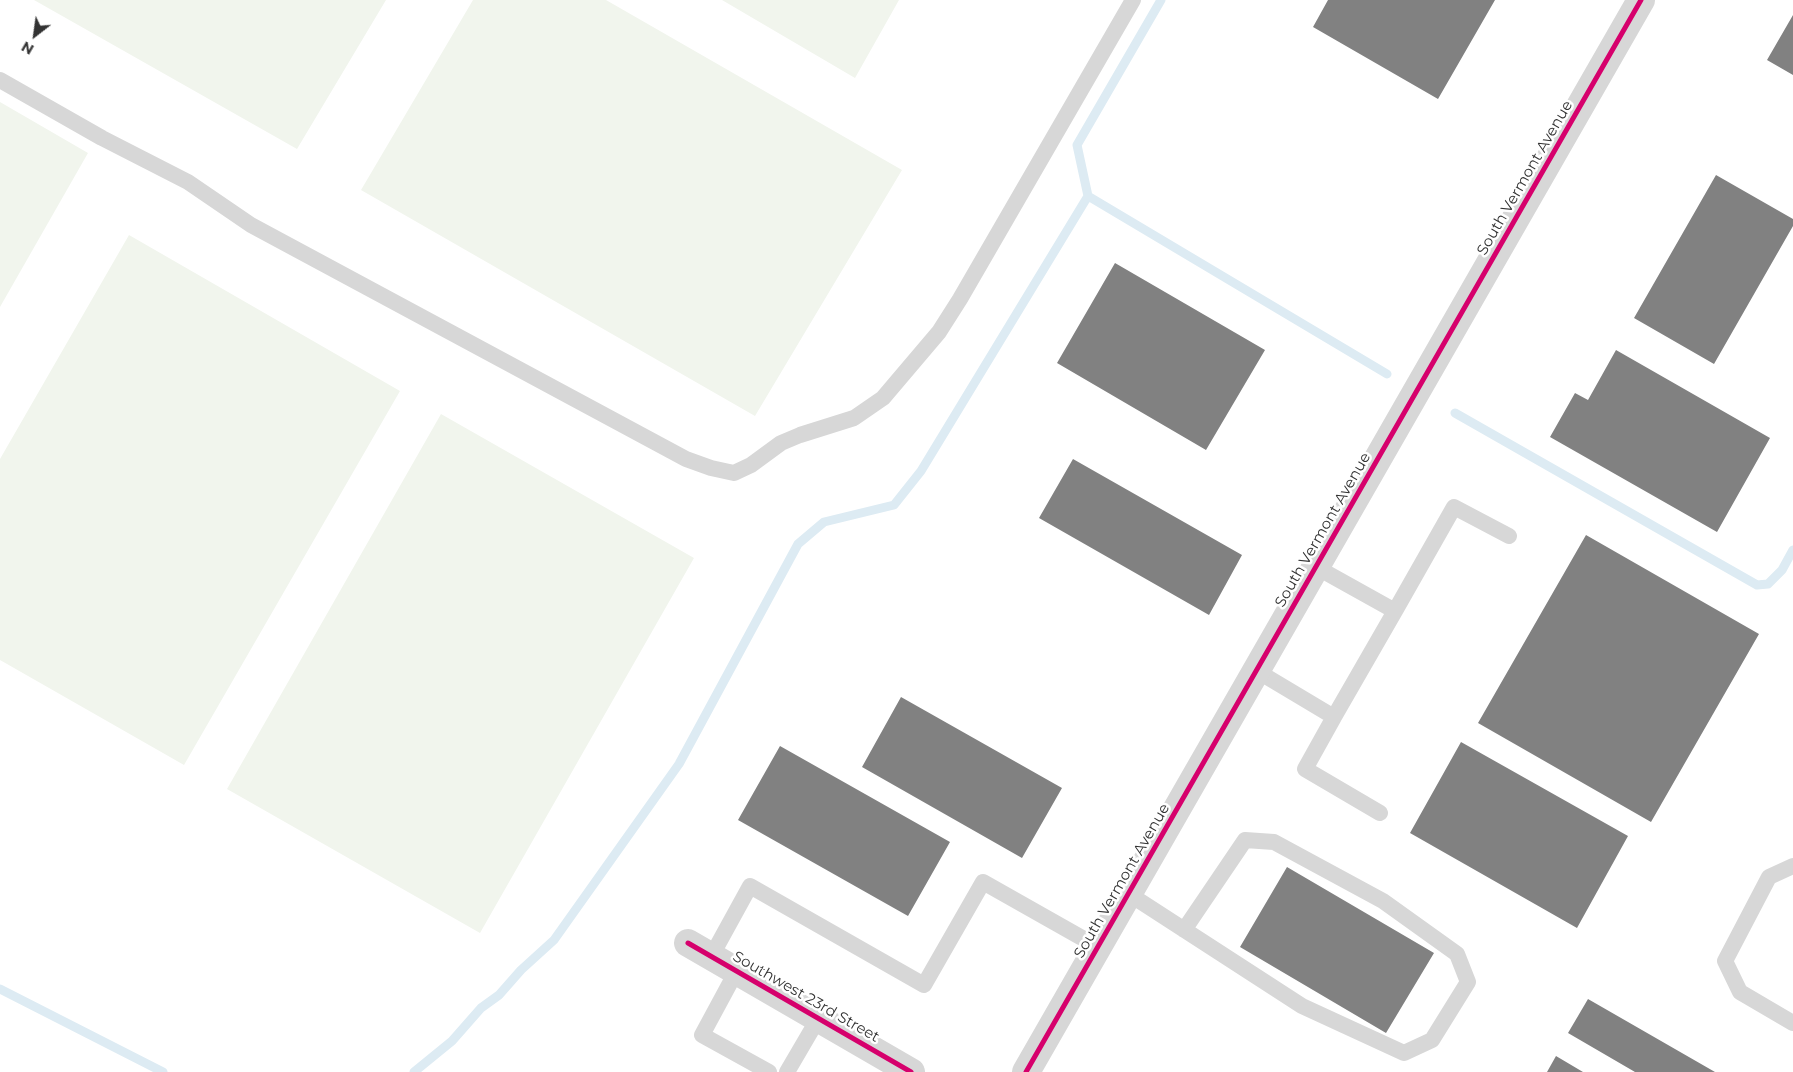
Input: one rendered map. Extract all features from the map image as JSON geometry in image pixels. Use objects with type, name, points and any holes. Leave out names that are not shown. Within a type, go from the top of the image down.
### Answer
[{"type":"street","name":"South Vermont Avenue","points":[[1026,1072],[1642,0]]},
{"type":"street","name":"Southwest 23rd Street","points":[[688,943],[912,1072]]},
{"type":"lane","points":[[0,80],[102,138],[188,182],[251,225],[677,454],[711,468],[734,473],[751,465],[781,443],[854,418],[882,398],[939,332],[1133,0]]},
{"type":"lane","points":[[1380,812],[1305,769],[1454,507],[1509,536]]},
{"type":"lane","points":[[1316,568],[1395,611]]},
{"type":"lane","points":[[1256,671],[1334,717]]},
{"type":"lane","points":[[1129,894],[1184,930],[1302,1006],[1404,1053],[1432,1040],[1468,982],[1457,954],[1383,901],[1274,842],[1245,840],[1184,930]]},
{"type":"lane","points":[[1793,866],[1769,877],[1725,961],[1740,992],[1793,1023]]},
{"type":"lane","points":[[711,957],[750,886],[924,985],[983,882],[1098,946]]},
{"type":"lane","points":[[736,972],[702,1035],[769,1072]]},
{"type":"lane","points":[[787,1072],[818,1018]]},
{"type":"shaded area","points":[[34,0],[386,0],[297,149]]},
{"type":"shaded area","points":[[473,0],[606,0],[902,170],[755,416],[361,190]]},
{"type":"shaded area","points":[[722,0],[899,0],[855,78]]},
{"type":"shaded area","points":[[0,102],[88,153],[0,307]]},
{"type":"shaded area","points":[[129,235],[400,391],[184,765],[0,660],[0,459]]},
{"type":"shaded area","points":[[441,414],[694,558],[480,933],[227,789]]},
{"type":"building","points":[[1328,0],[1495,0],[1438,99],[1313,27]]},
{"type":"building","points":[[1793,15],[1793,75],[1767,60]]},
{"type":"building","points":[[1716,175],[1793,219],[1793,226],[1714,364],[1634,318]]},
{"type":"building","points":[[1115,263],[1265,350],[1206,450],[1057,363]]},
{"type":"building","points":[[1616,350],[1770,438],[1717,532],[1550,437],[1575,393],[1588,400]]},
{"type":"building","points":[[1073,459],[1242,555],[1209,615],[1039,518]]},
{"type":"building","points":[[1586,535],[1759,634],[1651,822],[1478,723]]},
{"type":"building","points":[[901,697],[1062,788],[1022,858],[862,767]]},
{"type":"building","points":[[1461,742],[1628,836],[1577,928],[1410,833]]},
{"type":"building","points":[[780,746],[950,842],[908,916],[738,820]]},
{"type":"building","points":[[1287,867],[1434,953],[1386,1033],[1240,947]]},
{"type":"building","points":[[1588,999],[1715,1072],[1635,1072],[1568,1033]]},
{"type":"building","points":[[1556,1056],[1583,1072],[1547,1072]]},
{"type":"waterway","points":[[414,1072],[452,1041],[481,1008],[499,995],[521,970],[554,940],[679,764],[798,544],[824,522],[894,505],[921,471],[1088,196],[1077,145],[1161,0]]},
{"type":"waterway","points":[[1088,196],[1387,374]]},
{"type":"waterway","points":[[1455,413],[1757,585],[1768,584],[1782,570],[1793,550]]},
{"type":"waterway","points":[[0,989],[163,1072]]},
{"type":"cycle path","points":[[1026,1072],[1641,0]]},
{"type":"cycle path","points":[[688,943],[911,1072]]}]
